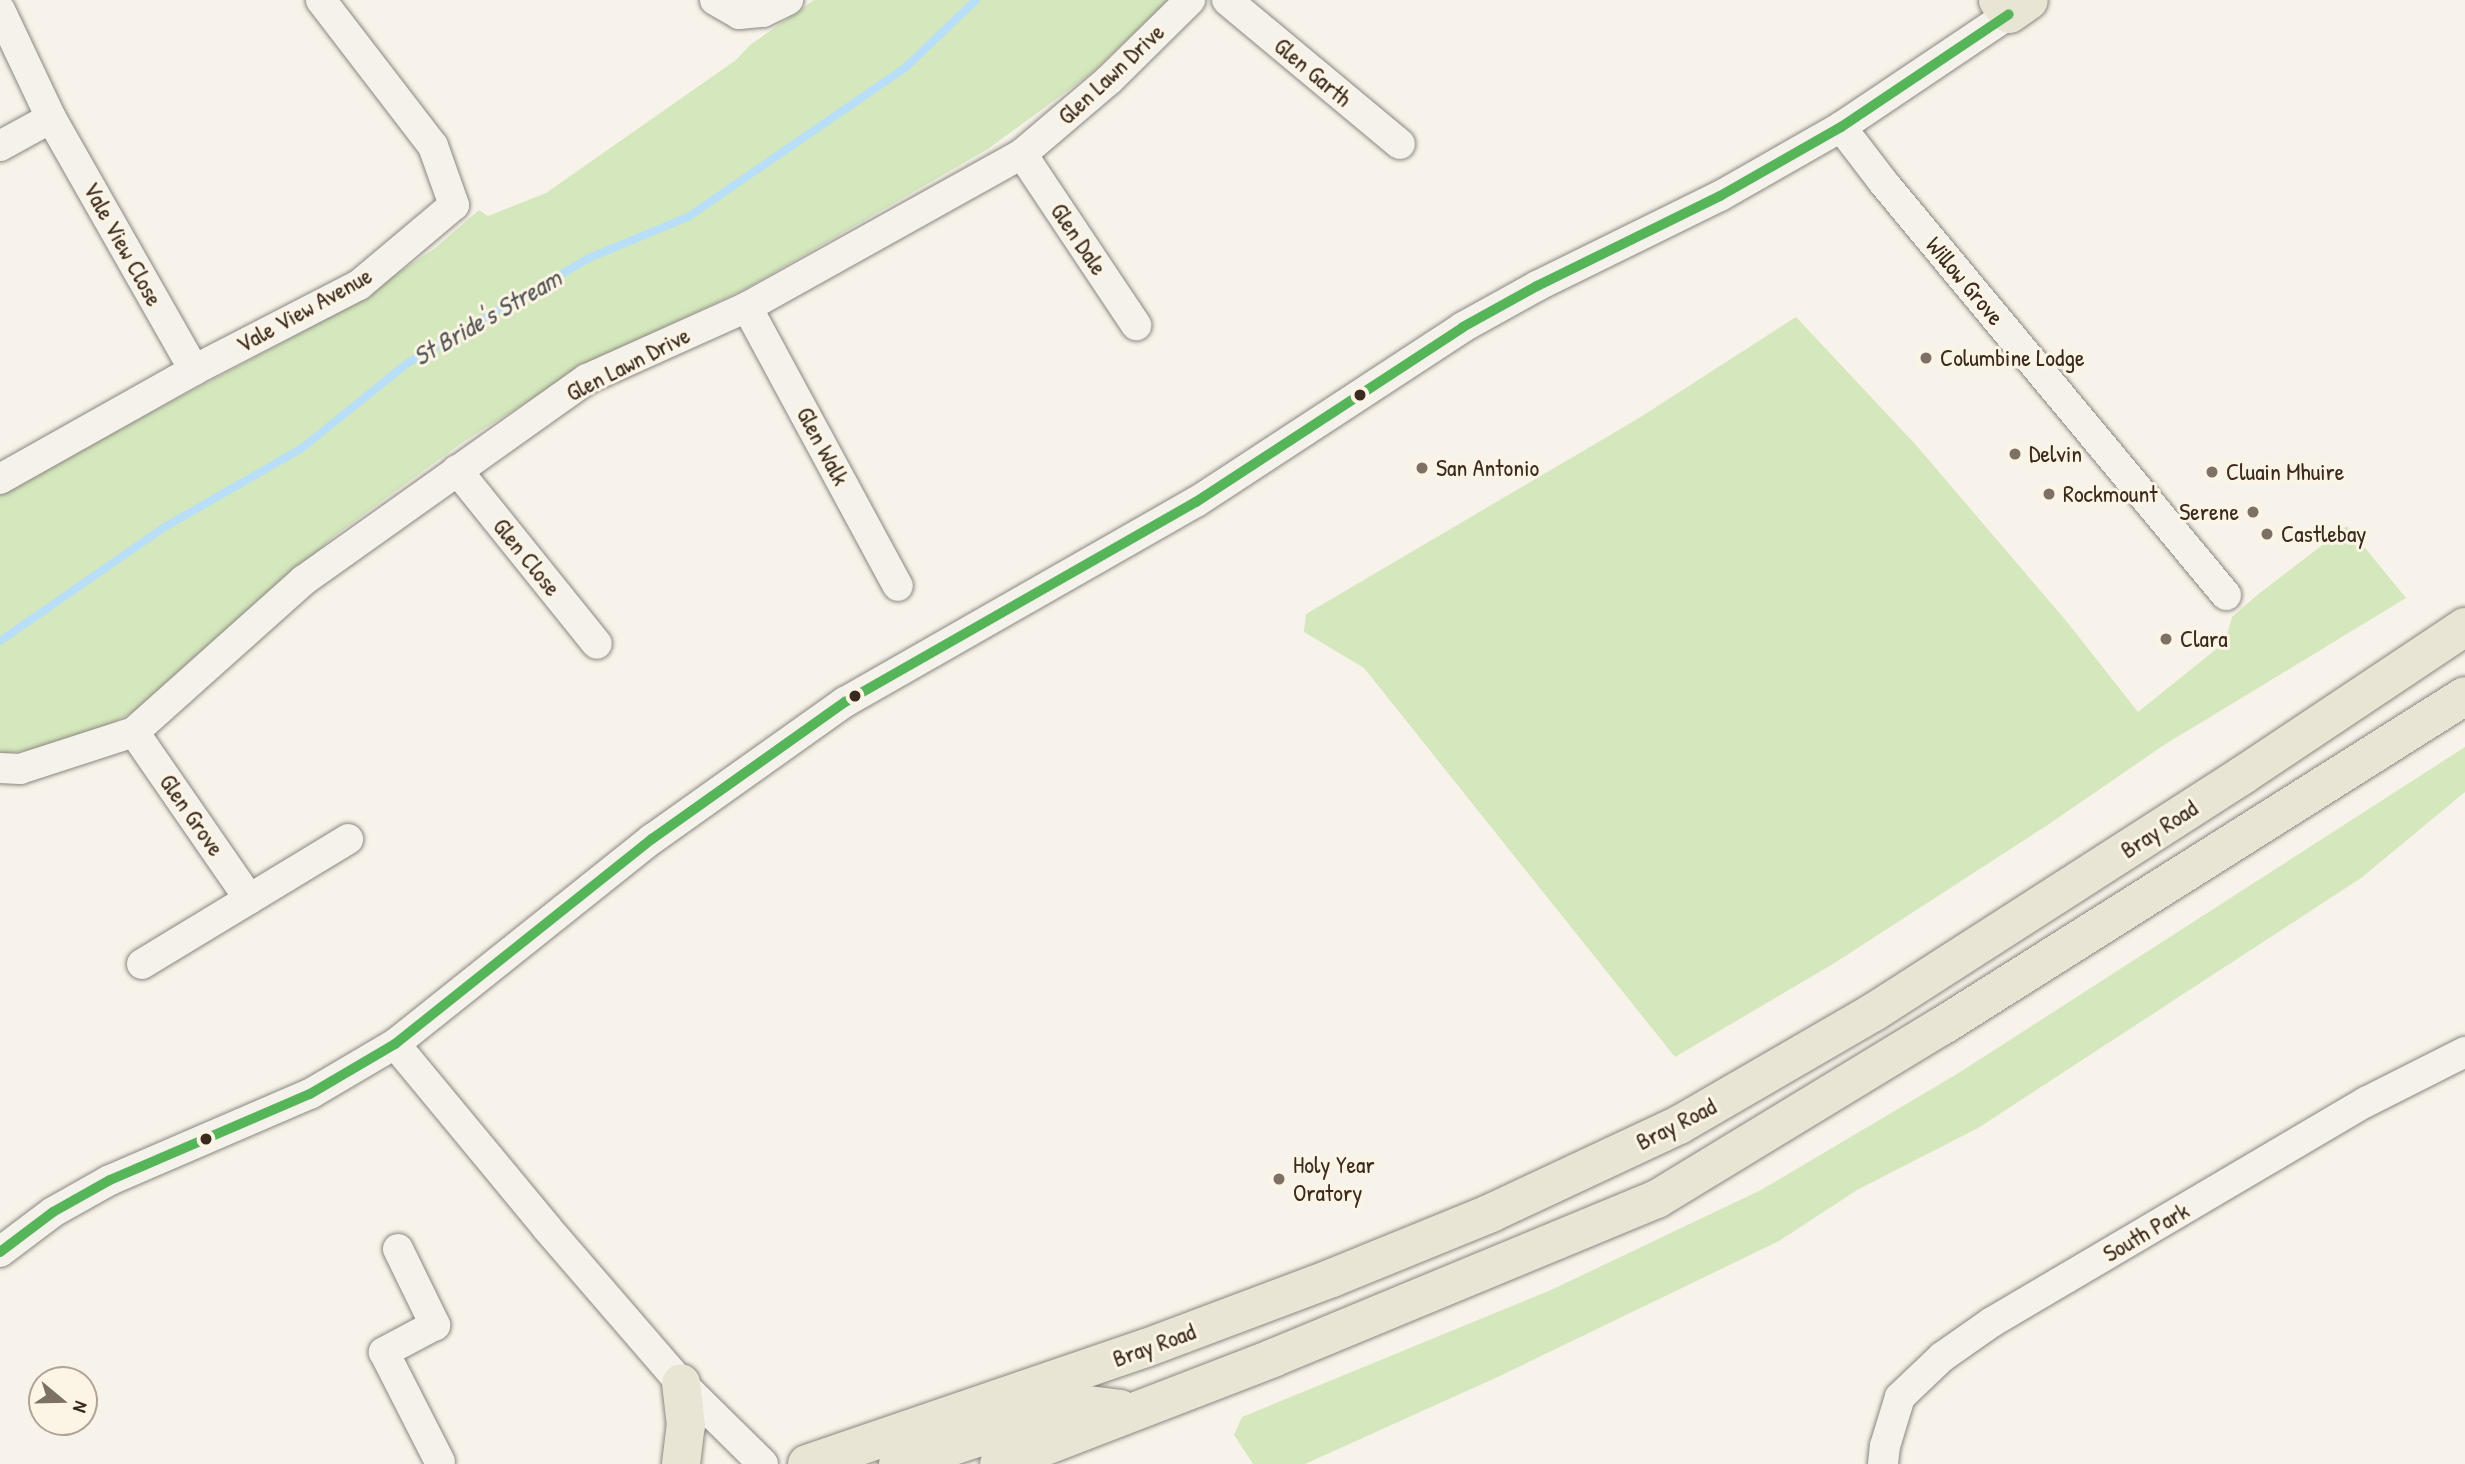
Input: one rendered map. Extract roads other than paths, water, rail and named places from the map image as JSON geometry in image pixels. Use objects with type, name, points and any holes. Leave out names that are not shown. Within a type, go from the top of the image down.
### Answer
[{"type":"highway","name":"Bray Road","points":[[807,1464],[1146,1348],[1332,1278],[1491,1213],[1679,1125],[1874,1012],[2243,775],[2465,627]]},
{"type":"highway","name":"Bray Road","points":[[999,1464],[1273,1358],[1657,1199],[1942,1026],[2465,696]]},
{"type":"highway","points":[[681,1383],[686,1426],[681,1464]]},
{"type":"highway","points":[[898,1464],[1081,1404],[1136,1411]]},
{"type":"street","name":"Vale View Avenue","points":[[0,479],[194,370],[359,285],[454,205],[433,146],[321,0]]},
{"type":"street","points":[[715,0],[720,6],[739,14],[764,12],[788,0]]},
{"type":"street","name":"Glen Lawn Drive","points":[[0,768],[20,769],[134,732],[304,580],[587,379],[747,307],[1022,154],[1109,80],[1190,0]]},
{"type":"street","name":"Glen Garth","points":[[1227,0],[1400,144]]},
{"type":"street","points":[[0,1252],[53,1212],[110,1180],[310,1094],[395,1044],[652,839],[845,702],[1196,502],[1463,327],[1537,286],[1720,196],[1841,127],[2011,5]]},
{"type":"street","name":"Vale View Close","points":[[0,10],[51,118],[194,370]]},
{"type":"street","points":[[0,146],[51,118]]},
{"type":"street","name":"Willow Grove","points":[[1841,127],[1883,182],[2227,595]]},
{"type":"street","name":"Glen Dale","points":[[1022,154],[1136,325]]},
{"type":"street","name":"Glen Walk","points":[[747,307],[898,586]]},
{"type":"street","name":"Glen Close","points":[[457,470],[597,644]]},
{"type":"street","name":"Glen Grove","points":[[134,732],[249,899]]},
{"type":"street","points":[[142,964],[348,839]]},
{"type":"street","points":[[395,1044],[547,1228],[681,1383],[763,1464]]},
{"type":"street","name":"South Park","points":[[1884,1464],[1885,1446],[1900,1397],[1952,1350],[1992,1322],[2366,1102],[2465,1052]]},
{"type":"street","points":[[398,1249],[435,1325],[384,1352],[433,1464]]},
{"type":"waterway","name":"St Bride's Stream","points":[[0,641],[163,528],[302,448],[409,362],[589,258],[688,217],[905,68],[976,0]]},
{"type":"place","name":"Columbine Lodge","points":[[1926,358]]},
{"type":"place","name":"Delvin","points":[[2015,454]]},
{"type":"place","name":"San Antonio","points":[[1422,468]]},
{"type":"place","name":"Cluain Mhuire","points":[[2212,472]]},
{"type":"place","name":"Rockmount","points":[[2049,494]]},
{"type":"place","name":"Serene","points":[[2253,512]]},
{"type":"place","name":"Castlebay","points":[[2267,534]]},
{"type":"place","name":"Clara","points":[[2166,639]]},
{"type":"place","name":"Holy Year Oratory","points":[[1279,1179]]}]
